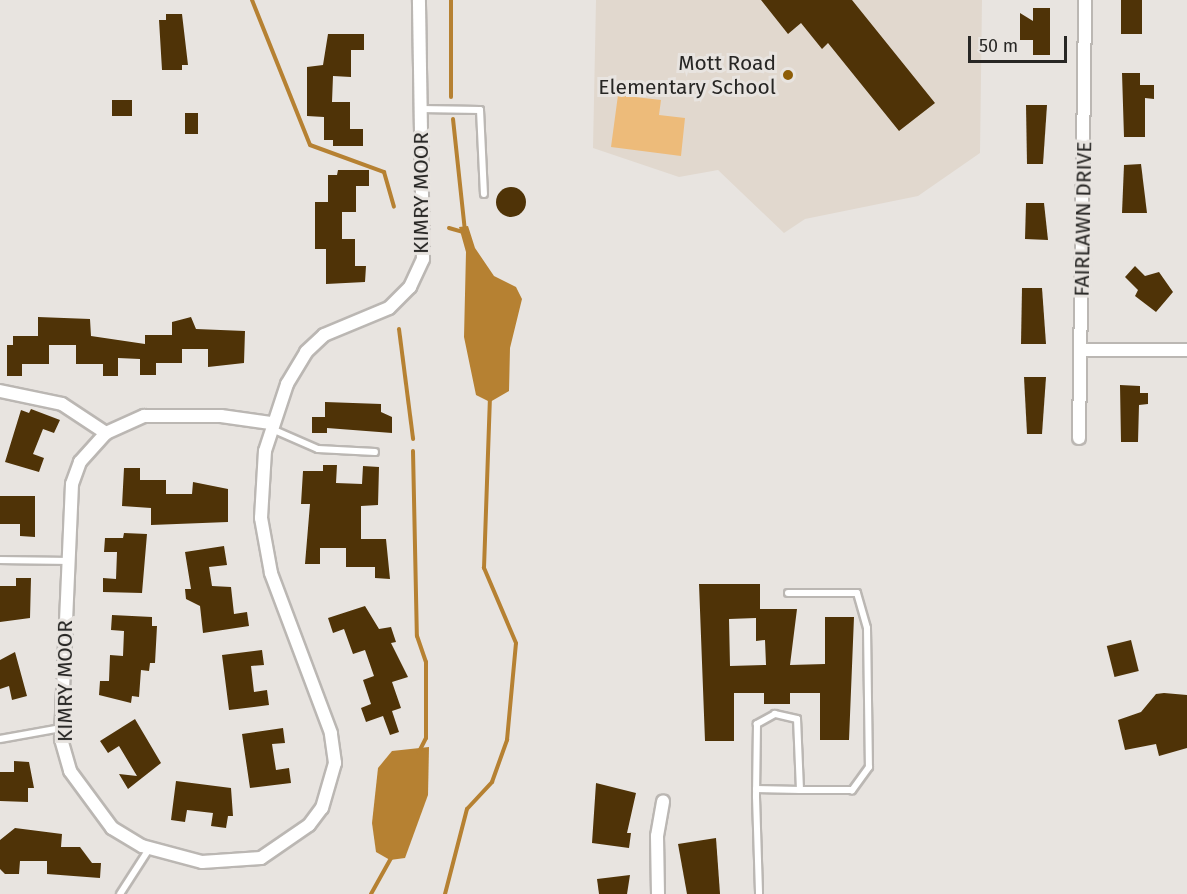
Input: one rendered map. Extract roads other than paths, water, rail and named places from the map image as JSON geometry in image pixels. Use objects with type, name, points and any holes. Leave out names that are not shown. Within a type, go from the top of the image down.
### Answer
[{"type":"street","name":"KIMRY MOOR","points":[[271,425],[220,416],[144,416],[106,433],[80,462],[72,484],[62,728],[70,771],[87,801],[112,828],[149,849],[202,862],[261,858],[309,825],[330,786],[331,733],[271,573],[261,499],[271,425],[306,352],[324,335],[389,308],[416,277],[425,232],[419,0]]},
{"type":"street","name":"FAIRLAWN DRIVE","points":[[1079,438],[1085,0]]},
{"type":"street","points":[[1081,350],[1187,350]]},
{"type":"street","points":[[0,391],[62,404],[106,433]]},
{"type":"street","points":[[658,894],[657,836],[663,802]]},
{"type":"lane","points":[[422,109],[480,110],[484,194]]},
{"type":"lane","points":[[271,425],[318,449],[375,452]]},
{"type":"lane","points":[[0,560],[68,561]]},
{"type":"lane","points":[[756,789],[852,790],[868,767],[867,628],[857,593],[788,593]]},
{"type":"lane","points":[[759,894],[757,724],[775,714],[797,720],[800,790]]},
{"type":"lane","points":[[0,739],[62,728]]},
{"type":"lane","points":[[120,894],[149,849]]},
{"type":"waterway","points":[[252,0],[310,145],[384,172],[394,207]]},
{"type":"waterway","points":[[451,0],[451,97]]},
{"type":"waterway","points":[[453,119],[465,231]]},
{"type":"waterway","points":[[449,228],[463,232]]},
{"type":"waterway","points":[[399,329],[413,439]]},
{"type":"waterway","points":[[445,894],[467,809],[492,782],[507,740],[516,643],[484,568],[490,399]]},
{"type":"waterway","points":[[413,451],[417,636],[426,662],[426,738],[419,752]]},
{"type":"waterway","points":[[371,894],[391,858]]},
{"type":"place","name":"Mott Road Elementary School","points":[[788,75]]}]
